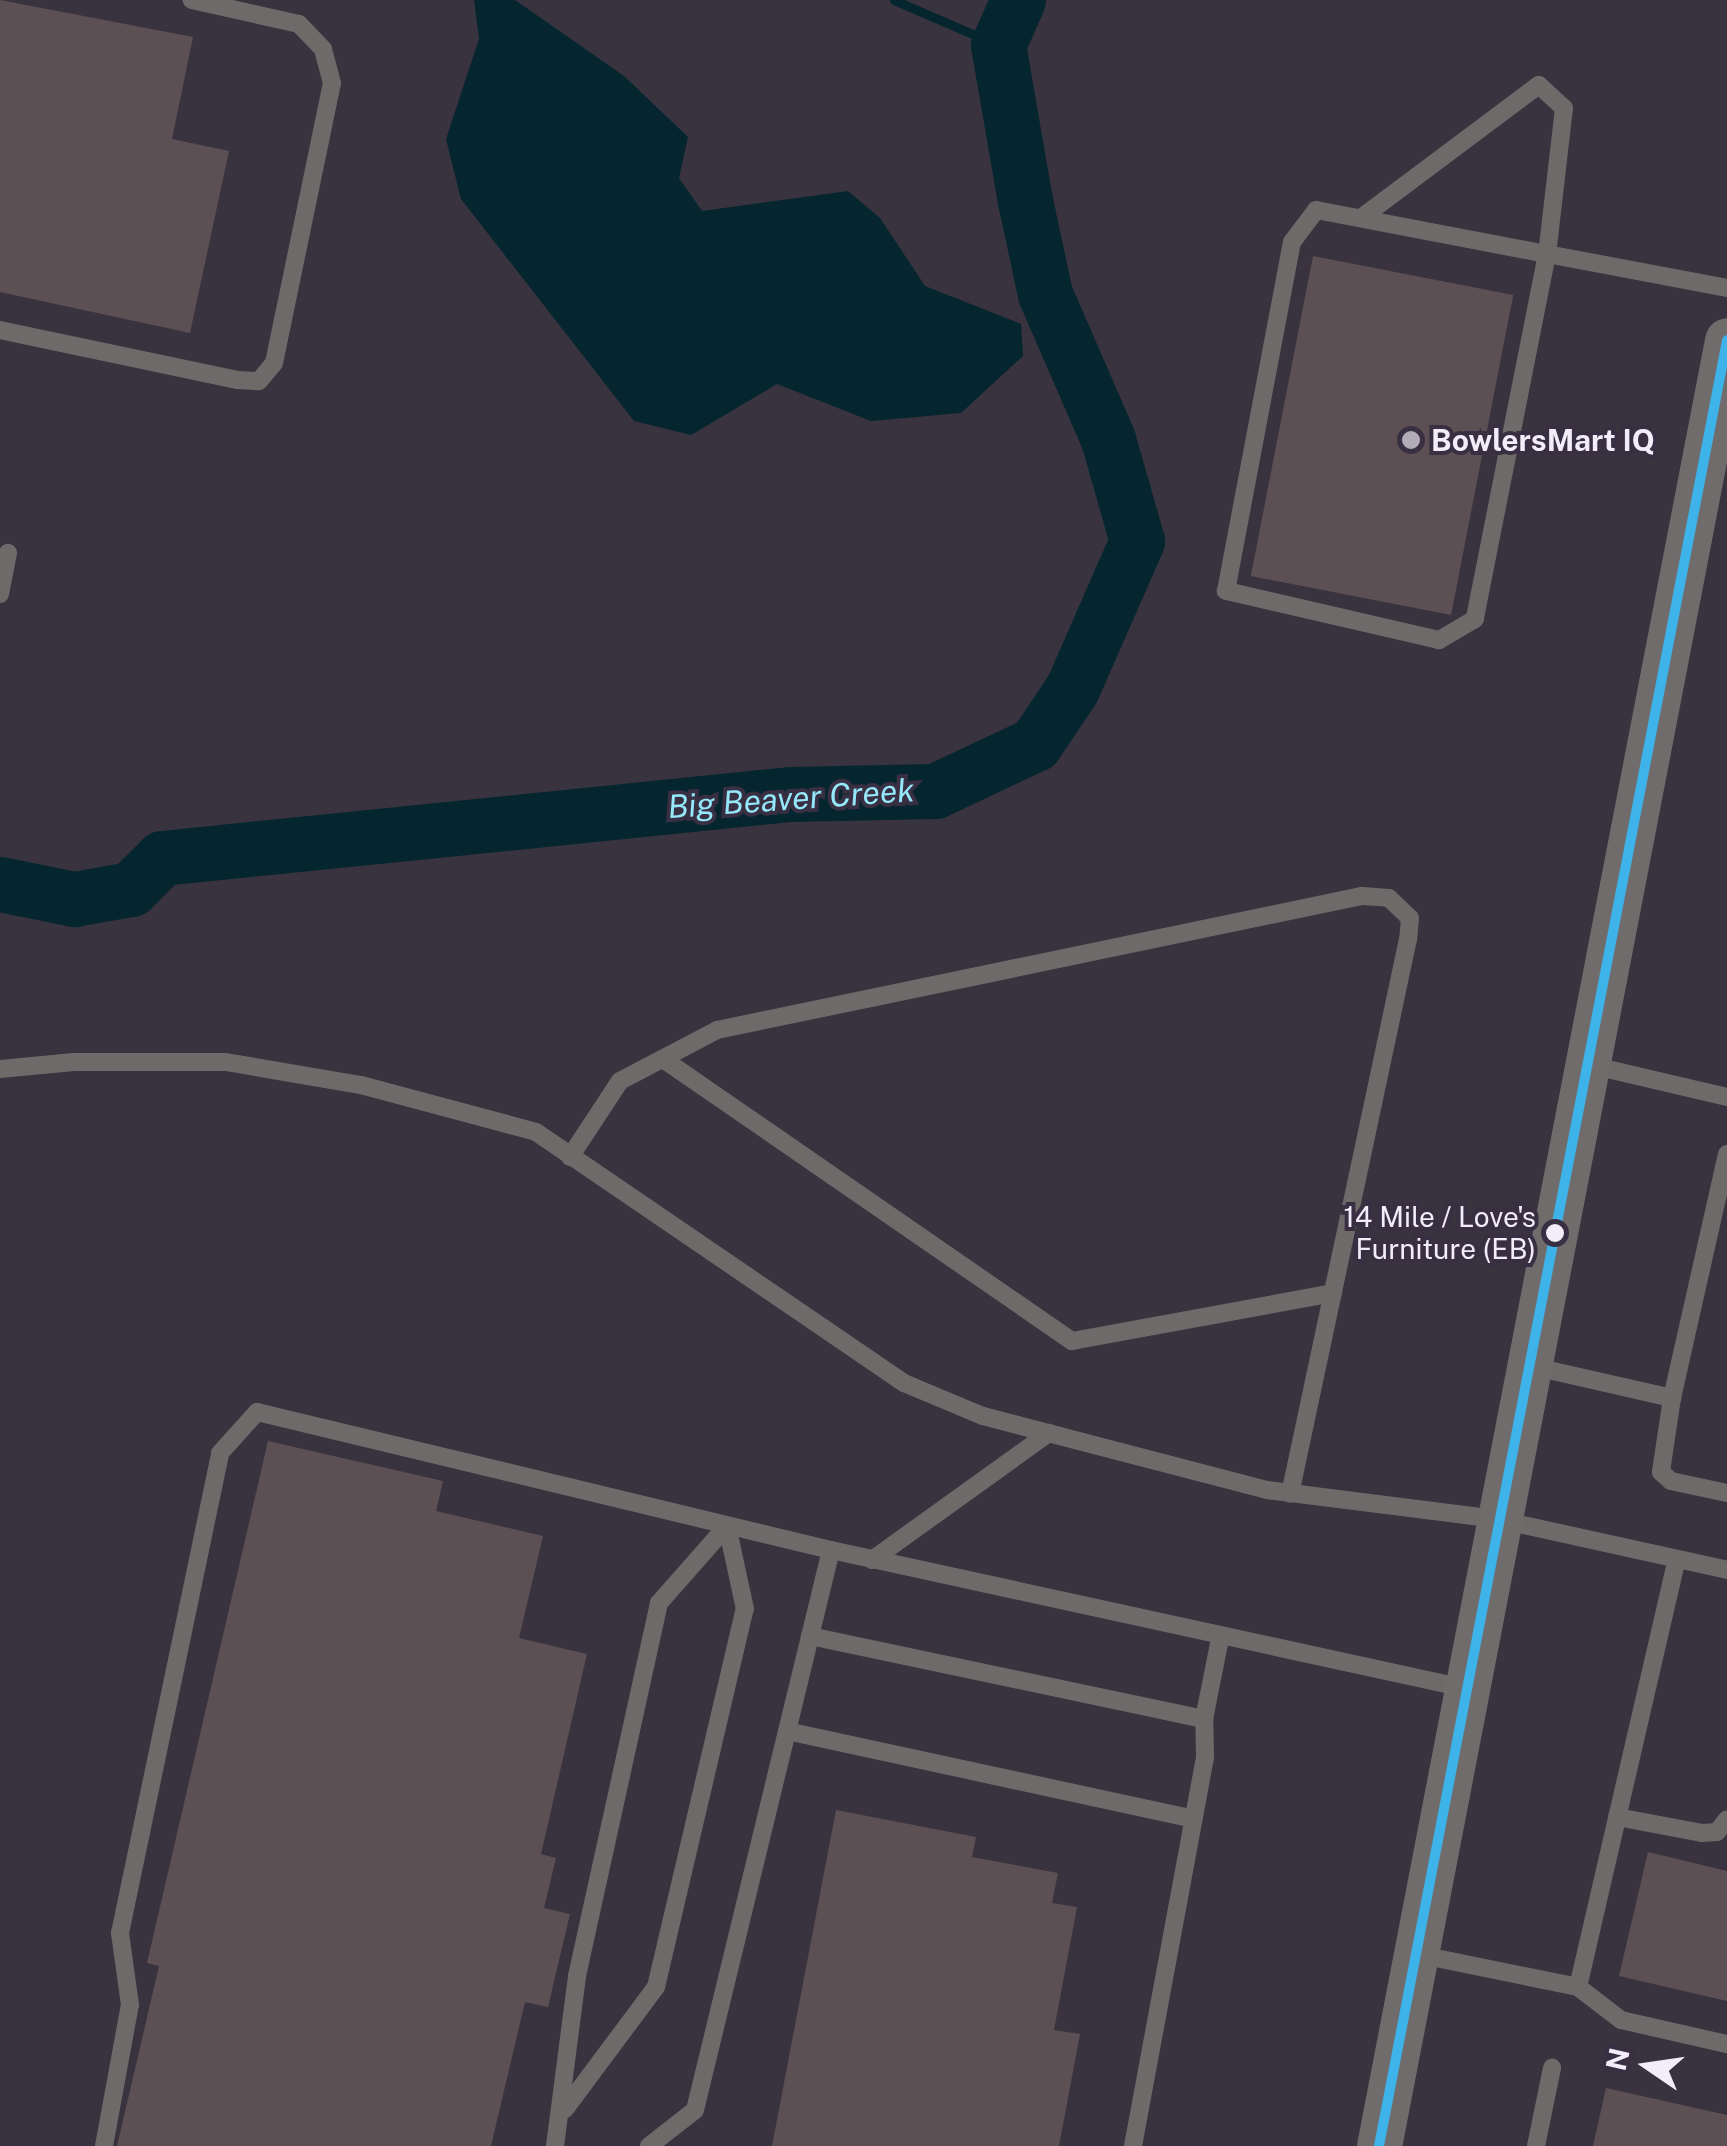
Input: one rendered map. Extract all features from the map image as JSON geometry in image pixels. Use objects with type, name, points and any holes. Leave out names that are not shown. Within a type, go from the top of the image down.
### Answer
[{"type":"main road","points":[[1378,2146],[1524,1365],[1727,340]]},
{"type":"lane","points":[[0,330],[237,380],[259,381],[274,363],[332,83],[323,49],[299,24],[192,0]]},
{"type":"lane","points":[[1361,218],[1539,86],[1564,108],[1547,254],[1475,619],[1439,640],[1226,592],[1292,242],[1316,210],[1361,218],[1547,254],[1727,288]]},
{"type":"lane","points":[[0,594],[8,553]]},
{"type":"lane","points":[[570,1157],[620,1081],[718,1030],[1362,896],[1389,898],[1410,918],[1408,939],[1290,1494]]},
{"type":"lane","points":[[663,1059],[1072,1341],[1334,1293]]},
{"type":"lane","points":[[0,1069],[74,1062],[226,1062],[361,1085],[536,1132],[904,1383],[983,1416],[1290,1494],[1496,1519],[1727,1570]]},
{"type":"lane","points":[[1584,1064],[1727,1097]]},
{"type":"lane","points":[[1727,1154],[1672,1398],[1660,1472],[1672,1481],[1727,1493]]},
{"type":"lane","points":[[1524,1365],[1672,1398]]},
{"type":"lane","points":[[104,2146],[130,2005],[120,1932],[220,1453],[257,1412],[872,1560],[1220,1639],[1464,1688]]},
{"type":"lane","points":[[872,1560],[1050,1433]]},
{"type":"lane","points":[[564,2109],[656,1987],[744,1609],[727,1526]]},
{"type":"lane","points":[[555,2146],[564,2109],[577,1976],[659,1604],[727,1526]]},
{"type":"lane","points":[[648,2146],[695,2110],[831,1550]]},
{"type":"lane","points":[[1578,1987],[1676,1561]]},
{"type":"lane","points":[[810,1636],[1204,1719]]},
{"type":"lane","points":[[1133,2146],[1205,1758],[1204,1719],[1220,1639]]},
{"type":"lane","points":[[787,1730],[1194,1819]]},
{"type":"lane","points":[[1617,1817],[1702,1833],[1717,1832],[1727,1819]]},
{"type":"lane","points":[[1416,1954],[1578,1987],[1621,2020],[1727,2044]]},
{"type":"lane","points":[[1536,2146],[1552,2068]]},
{"type":"water","points":[[474,0],[515,0],[624,76],[688,137],[679,178],[702,211],[848,191],[880,218],[925,286],[1021,324],[1023,356],[961,413],[871,421],[777,384],[691,435],[634,421],[461,199],[446,139],[479,39]]},
{"type":"building","points":[[0,0],[193,37],[172,139],[229,151],[190,333],[0,292]]},
{"type":"building","points":[[1313,256],[1513,295],[1451,615],[1251,576]]},
{"type":"building","points":[[268,1441],[443,1481],[436,1511],[543,1536],[519,1638],[587,1654],[541,1854],[556,1858],[544,1908],[570,1914],[548,2007],[525,2002],[491,2146],[117,2146],[159,1966],[147,1963]]},
{"type":"building","points":[[836,1810],[976,1837],[972,1857],[1058,1873],[1052,1903],[1077,1907],[1054,2030],[1080,2034],[1059,2146],[772,2146]]},
{"type":"building","points":[[1648,1852],[1727,1871],[1727,2001],[1619,1976]]},
{"type":"building","points":[[1606,2088],[1727,2115],[1727,2146],[1593,2146]]},
{"type":"waterway","points":[[894,0],[998,45]]},
{"type":"waterway","name":"Big Beaver Creek","points":[[0,884],[74,899],[131,889],[162,858],[790,794],[935,791],[1035,744],[1072,689],[1137,541],[1108,439],[1045,294],[998,45],[1018,0]]},
{"type":"transit line","points":[[1379,2146],[1727,340]]},
{"type":"place","name":"BowlersMart IQ","points":[[1411,440]]},
{"type":"place","name":"14 Mile / Love's Furniture (EB)","points":[[1555,1233]]}]
